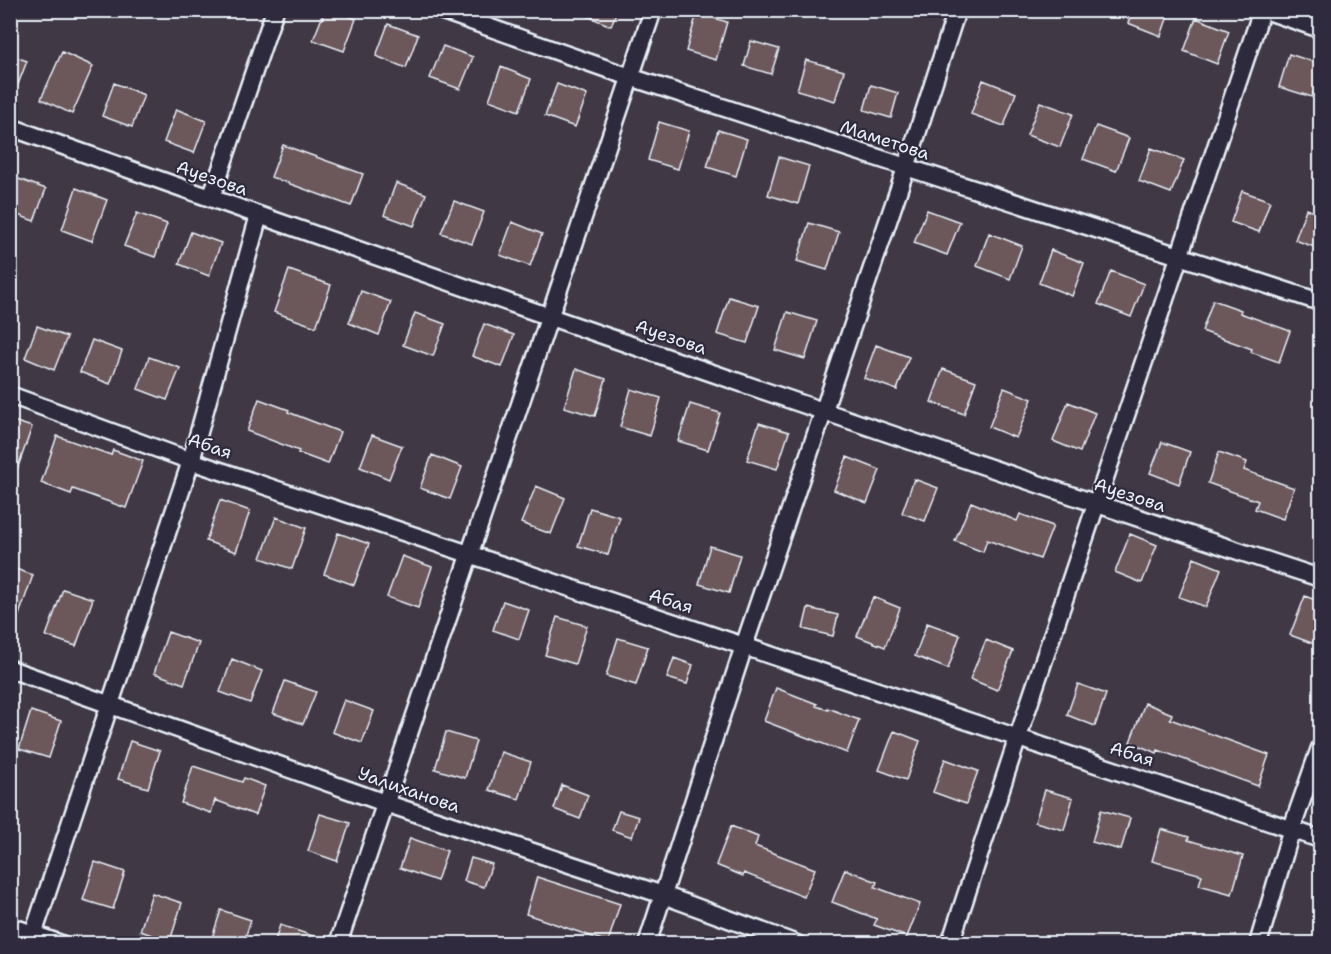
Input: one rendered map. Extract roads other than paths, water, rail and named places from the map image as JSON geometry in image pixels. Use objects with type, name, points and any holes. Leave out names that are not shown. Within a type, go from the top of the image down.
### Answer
[{"type":"street","points":[[211,198],[276,10]]},
{"type":"street","name":"Маметова","points":[[440,10],[630,77],[1320,302]]},
{"type":"street","points":[[338,944],[653,10]]},
{"type":"street","points":[[647,944],[744,646],[906,168],[957,10]]},
{"type":"street","points":[[950,944],[1263,10],[1320,28]]},
{"type":"street","name":"Ауезова","points":[[10,127],[824,411],[1320,578]]},
{"type":"street","points":[[31,939],[191,461],[259,215]]},
{"type":"street","name":"Абая","points":[[10,395],[191,461],[1320,839]]},
{"type":"street","name":"Уалиханова","points":[[10,669],[385,803],[663,895],[797,944]]},
{"type":"street","points":[[1258,944],[1292,828],[1320,748]]},
{"type":"street","points":[[10,926],[31,939],[62,944]]}]
